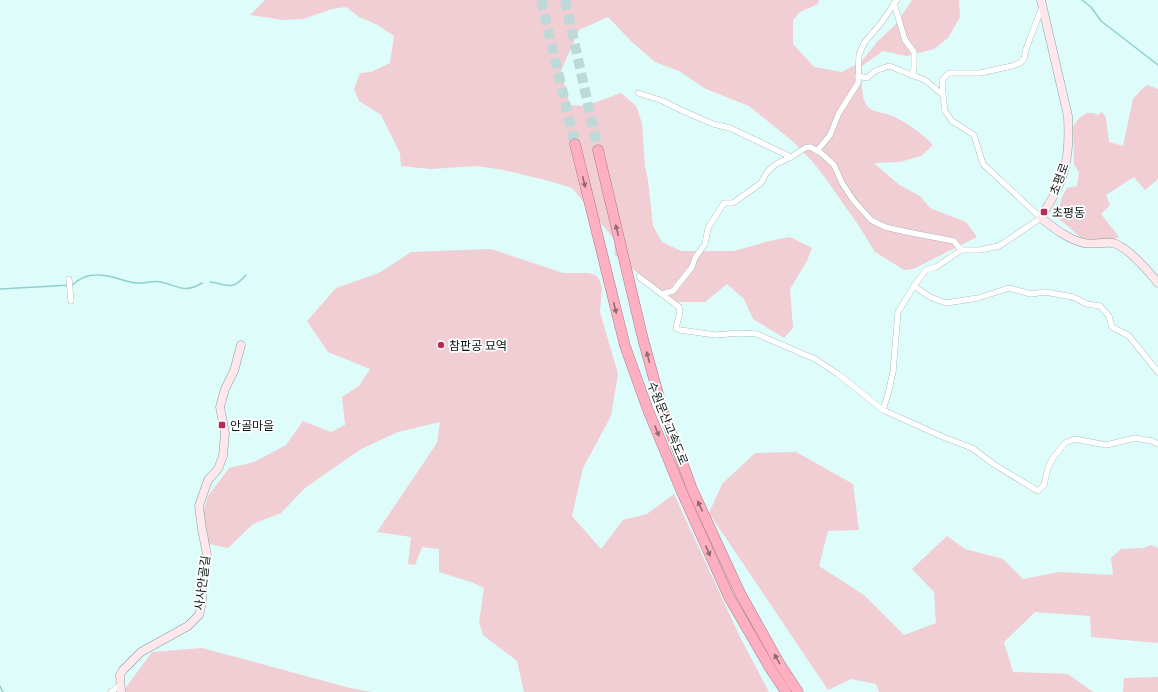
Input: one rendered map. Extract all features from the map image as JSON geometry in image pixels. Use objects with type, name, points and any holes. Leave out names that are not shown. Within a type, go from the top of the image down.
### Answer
[{"type":"highway","name":"수원문산고속도로","points":[[575,144],[625,346],[648,410],[681,490],[729,597],[770,668],[786,692]]},
{"type":"highway","name":"수원문산고속도로","points":[[598,150],[643,339],[662,408],[692,489],[740,593],[779,663],[798,692]]},
{"type":"street","points":[[895,1],[905,40],[914,52],[914,68],[912,76]]},
{"type":"street","points":[[817,150],[830,135],[839,113],[858,83],[859,55],[864,42],[881,23],[895,1]]},
{"type":"street","points":[[1041,4],[1026,49],[1024,60],[1012,66],[980,73],[949,73],[942,80],[945,111],[952,121],[974,135],[983,164],[1041,218],[1062,235],[1084,243],[1112,243],[1122,247],[1147,270],[1158,283]]},
{"type":"street","name":"초평로","points":[[1041,4],[1068,116],[1069,135],[1064,172],[1059,185],[1041,218]]},
{"type":"street","points":[[858,76],[867,78],[875,71],[889,66],[925,80],[943,95]]},
{"type":"street","points":[[638,93],[663,100],[683,111],[713,124],[730,128],[791,157]]},
{"type":"street","points":[[661,294],[673,291],[692,267],[695,258],[705,244],[708,228],[724,203],[733,203],[761,183],[767,172],[776,164],[805,148],[810,147],[817,150],[834,165],[842,183],[854,201],[871,220],[885,227],[954,241],[961,250]]},
{"type":"street","points":[[883,410],[893,372],[898,312],[926,270],[936,267],[961,250],[980,250],[999,246],[1041,218]]},
{"type":"street","points":[[639,277],[679,307],[680,312],[676,328],[680,330],[716,335],[739,333],[757,334],[815,359],[838,374],[883,410],[972,448],[995,465],[1038,491],[1044,485],[1048,468],[1053,458],[1065,443],[1075,439],[1106,444],[1135,438],[1152,441],[1158,444]]},
{"type":"street","points":[[69,279],[71,301]]},
{"type":"street","points":[[914,286],[930,297],[946,303],[978,298],[1009,288],[1030,294],[1045,292],[1074,297],[1087,304],[1100,306],[1109,316],[1112,327],[1130,336],[1158,372]]},
{"type":"street","name":"사사안골길","points":[[111,692],[120,689],[120,675],[141,652],[188,626],[198,615],[202,603],[202,580],[207,555],[199,506],[208,480],[218,469],[223,456],[225,433],[220,407],[225,389],[234,371],[241,345]]},
{"type":"shaded area","points":[[265,0],[819,0],[818,4],[800,12],[793,20],[793,44],[814,67],[842,72],[861,62],[877,42],[896,24],[912,0],[959,0],[960,17],[948,38],[934,49],[907,56],[883,51],[862,66],[862,87],[863,97],[869,108],[890,115],[908,124],[933,145],[921,156],[900,162],[874,163],[898,184],[920,196],[930,208],[966,222],[977,237],[913,269],[904,270],[875,252],[859,226],[826,179],[812,161],[791,140],[749,106],[706,89],[679,71],[655,62],[631,41],[608,17],[579,30],[561,71],[570,105],[585,106],[621,93],[636,106],[642,123],[645,166],[653,226],[662,242],[681,251],[734,251],[769,241],[790,237],[812,248],[807,261],[790,289],[793,328],[784,338],[753,319],[744,299],[727,284],[705,302],[674,302],[615,255],[614,239],[572,188],[504,170],[477,166],[431,169],[401,166],[400,153],[381,115],[359,101],[354,89],[360,73],[371,72],[390,63],[394,36],[378,25],[359,17],[346,7],[332,9],[303,19],[283,20],[250,15]]},
{"type":"shaded area","points":[[1147,85],[1158,89],[1158,179],[1145,190],[1134,177],[1106,195],[1110,205],[1101,214],[1119,237],[1109,241],[1085,241],[1058,218],[1061,199],[1067,188],[1077,186],[1079,172],[1074,165],[1073,127],[1079,118],[1087,113],[1098,115],[1102,112],[1106,118],[1109,142],[1123,146],[1133,99]]},
{"type":"shaded area","points":[[491,249],[563,273],[588,273],[596,275],[599,279],[602,288],[600,312],[618,374],[611,416],[583,468],[572,516],[601,549],[623,520],[647,514],[674,494],[740,637],[769,692],[524,692],[517,661],[483,635],[479,622],[484,588],[471,582],[439,572],[439,549],[422,547],[415,565],[408,564],[411,537],[377,532],[437,443],[440,422],[398,432],[361,449],[305,488],[281,513],[253,524],[228,548],[209,544],[201,519],[208,496],[229,468],[254,462],[286,445],[303,421],[331,432],[345,425],[342,397],[359,386],[370,369],[328,352],[307,321],[336,288],[379,273],[411,252]]},
{"type":"shaded area","points":[[796,452],[853,484],[859,530],[828,531],[819,566],[864,595],[904,635],[936,623],[934,592],[912,569],[947,536],[965,549],[1003,559],[1023,579],[1059,572],[1113,575],[1111,558],[1121,549],[1144,548],[1151,545],[1158,548],[1158,643],[1091,637],[1090,616],[1035,612],[1004,642],[1013,672],[1068,674],[1093,692],[879,692],[876,684],[851,679],[828,690],[709,513],[722,484],[755,453]]},
{"type":"shaded area","points":[[202,648],[350,688],[372,692],[127,692],[124,690],[152,652]]},
{"type":"shaded area","points":[[1158,677],[1158,692],[1123,692],[1124,678]]},
{"type":"waterway","points":[[1082,0],[1091,7],[1101,21],[1158,65]]},
{"type":"waterway","points":[[0,289],[72,285],[83,278],[95,275],[102,275],[137,283],[158,282],[186,289],[202,283]]},
{"type":"waterway","points":[[210,282],[229,286],[237,284],[246,275]]},
{"type":"waterway","points":[[0,686],[3,692]]},
{"type":"tunnel","points":[[541,0],[575,144]]},
{"type":"tunnel","points":[[565,0],[598,150]]},
{"type":"place","name":"초평동","points":[[1044,212]]},
{"type":"place","name":"참판공 묘역","points":[[441,345]]},
{"type":"place","name":"안골마을","points":[[222,425]]}]
